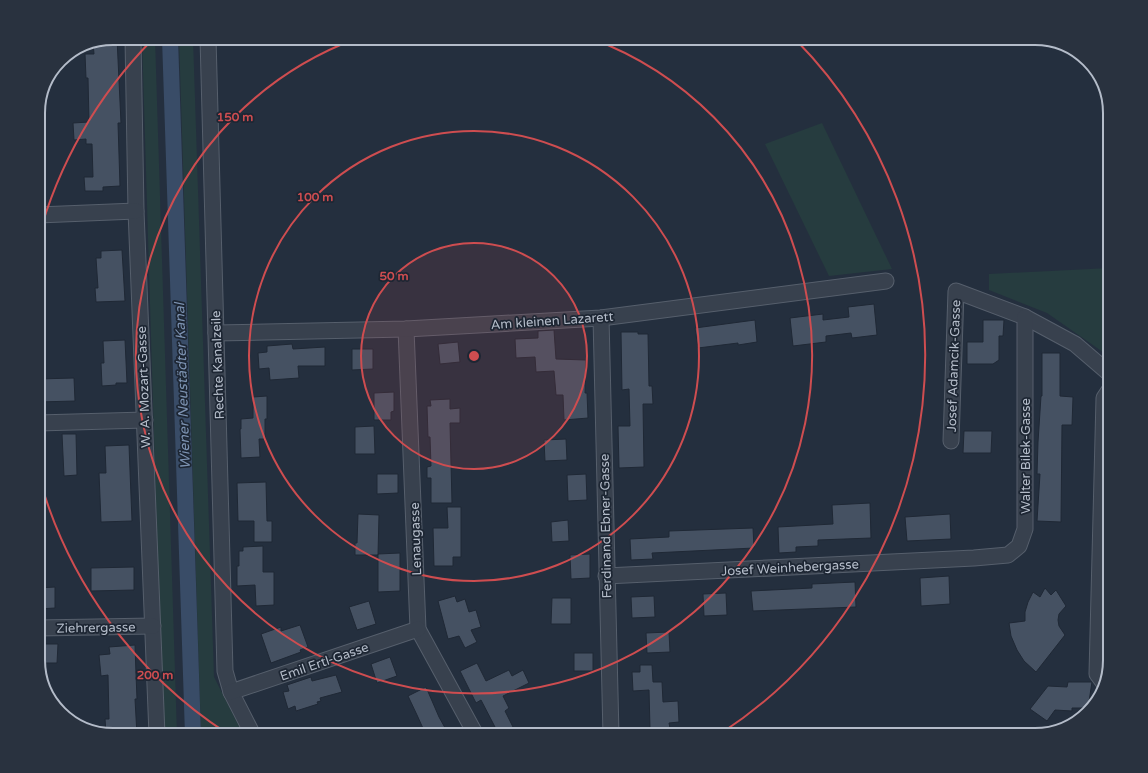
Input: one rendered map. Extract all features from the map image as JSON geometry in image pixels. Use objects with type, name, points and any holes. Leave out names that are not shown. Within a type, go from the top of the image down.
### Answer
[{"type":"street","name":"W. A. Mozart-Gasse","points":[[133,45],[136,211],[157,728]]},
{"type":"street","name":"Rechte Kanalzeile","points":[[208,45],[225,671],[231,692],[249,728]]},
{"type":"street","points":[[45,215],[136,211]]},
{"type":"street","name":"Am kleinen Lazarett","points":[[216,333],[406,329],[601,318],[886,281]]},
{"type":"street","name":"Josef Adamcik-Gasse","points":[[951,441],[956,291],[1025,317]]},
{"type":"street","points":[[1025,317],[1075,344],[1103,368]]},
{"type":"street","name":"Walter Bilek-Gasse","points":[[974,558],[1008,555],[1019,546],[1025,529],[1025,317]]},
{"type":"street","name":"Ferdinand Ebner-Gasse","points":[[601,318],[611,728]]},
{"type":"street","name":"Lenaugasse","points":[[406,329],[418,629],[472,728]]},
{"type":"street","points":[[45,423],[145,420]]},
{"type":"street","points":[[1100,678],[1097,674],[1103,437]]},
{"type":"street","name":"Josef Weinhebergasse","points":[[606,576],[974,558]]},
{"type":"street","name":"Ziehrergasse","points":[[45,628],[153,626]]},
{"type":"street","name":"Emil Ertl-Gasse","points":[[231,692],[418,629]]},
{"type":"green space","points":[[142,45],[155,45],[177,728],[163,728]]},
{"type":"green space","points":[[179,45],[193,45],[214,677],[240,728],[201,728]]},
{"type":"green space","points":[[822,123],[892,269],[829,276],[765,144]]},
{"type":"green space","points":[[1103,268],[1103,352],[1047,313],[989,290],[989,274]]},
{"type":"building","points":[[117,45],[121,123],[118,123],[120,186],[103,187],[103,191],[85,191],[84,177],[93,177],[92,144],[86,144],[86,139],[74,140],[73,123],[89,122],[88,78],[86,78],[85,54],[94,54],[94,48]]},
{"type":"building","points":[[122,250],[125,301],[96,302],[95,288],[98,288],[96,258],[101,258],[101,251]]},
{"type":"building","points":[[874,304],[877,335],[852,338],[851,333],[826,336],[826,342],[793,346],[790,318],[823,314],[823,320],[849,317],[848,307]]},
{"type":"building","points":[[755,320],[757,342],[698,348],[695,328]]},
{"type":"building","points":[[983,320],[1004,320],[1003,336],[999,336],[999,360],[993,364],[967,364],[967,342],[983,342]]},
{"type":"building","points":[[554,330],[556,359],[586,360],[585,393],[587,393],[588,418],[564,420],[563,395],[556,395],[554,371],[536,372],[535,357],[516,358],[515,339],[538,338],[538,331]]},
{"type":"building","points":[[621,332],[638,332],[638,334],[648,334],[649,386],[652,386],[653,404],[643,404],[644,467],[619,468],[618,426],[630,426],[629,389],[622,390]]},
{"type":"building","points":[[125,340],[127,383],[116,383],[116,385],[102,386],[101,363],[104,363],[103,341]]},
{"type":"building","points":[[458,342],[460,362],[440,364],[438,344]]},
{"type":"building","points":[[292,344],[293,349],[325,347],[325,366],[298,366],[299,378],[270,380],[269,368],[259,369],[258,353],[267,352],[267,346]]},
{"type":"building","points":[[352,349],[373,349],[373,369],[352,370]]},
{"type":"building","points":[[1042,353],[1060,353],[1060,396],[1073,397],[1072,425],[1062,425],[1061,522],[1037,521],[1040,474],[1037,474],[1042,396]]},
{"type":"building","points":[[74,378],[75,401],[45,402],[45,379]]},
{"type":"building","points":[[394,392],[394,411],[391,412],[391,420],[374,420],[374,393]]},
{"type":"building","points":[[267,396],[265,439],[259,439],[260,457],[241,458],[241,419],[253,418],[253,397]]},
{"type":"building","points":[[450,399],[450,409],[460,408],[460,423],[450,423],[452,503],[431,503],[431,478],[427,478],[427,467],[431,466],[427,406],[431,406],[430,400]]},
{"type":"building","points":[[374,426],[375,454],[355,454],[355,427]]},
{"type":"building","points":[[964,431],[992,431],[991,453],[963,453]]},
{"type":"building","points":[[62,434],[76,434],[77,475],[64,476]]},
{"type":"building","points":[[566,439],[567,460],[545,461],[544,440]]},
{"type":"building","points":[[129,445],[132,521],[101,522],[99,473],[106,473],[105,446]]},
{"type":"building","points":[[377,474],[398,474],[398,493],[377,494]]},
{"type":"building","points":[[586,474],[587,500],[568,501],[567,475]]},
{"type":"building","points":[[266,482],[267,521],[272,521],[272,542],[254,542],[254,521],[238,521],[237,483]]},
{"type":"building","points":[[870,503],[871,538],[818,540],[818,546],[796,547],[796,552],[779,553],[778,527],[833,524],[832,505]]},
{"type":"building","points":[[447,507],[461,507],[461,557],[453,557],[453,566],[434,566],[433,528],[448,528]]},
{"type":"building","points":[[358,514],[379,515],[378,554],[400,553],[400,591],[378,592],[378,555],[355,555]]},
{"type":"building","points":[[950,514],[951,539],[907,541],[905,517]]},
{"type":"building","points":[[568,520],[569,541],[552,542],[551,522]]},
{"type":"building","points":[[753,528],[754,548],[652,553],[653,559],[631,560],[630,539],[669,537],[669,531]]},
{"type":"building","points":[[263,546],[263,572],[274,572],[274,605],[256,606],[255,585],[237,586],[237,566],[239,566],[239,551],[243,551],[243,547]]},
{"type":"building","points":[[590,554],[590,578],[571,579],[570,555]]},
{"type":"building","points":[[134,567],[134,590],[91,591],[91,568]]},
{"type":"building","points":[[949,576],[950,604],[921,606],[920,578]]},
{"type":"building","points":[[855,582],[856,607],[753,611],[751,591],[812,588],[812,584]]},
{"type":"building","points":[[55,587],[55,608],[45,609],[45,588]]},
{"type":"building","points":[[1045,588],[1051,595],[1056,590],[1066,606],[1059,614],[1058,620],[1059,626],[1065,635],[1036,672],[1024,661],[1017,650],[1011,636],[1009,623],[1025,621],[1025,612],[1033,592],[1040,597]]},
{"type":"building","points":[[726,593],[727,615],[704,616],[703,594]]},
{"type":"building","points":[[455,596],[457,602],[465,599],[469,612],[476,610],[481,627],[471,630],[477,642],[465,648],[459,636],[448,639],[438,601]]},
{"type":"building","points":[[654,596],[655,617],[632,618],[631,597]]},
{"type":"building","points":[[552,598],[571,598],[571,624],[551,624]]},
{"type":"building","points":[[369,601],[376,624],[357,630],[349,607]]},
{"type":"building","points":[[300,625],[308,647],[300,650],[301,652],[271,663],[261,634],[281,627],[281,631]]},
{"type":"building","points":[[669,632],[670,652],[647,653],[646,633]]},
{"type":"building","points":[[45,644],[58,644],[57,663],[45,663]]},
{"type":"building","points":[[135,645],[137,728],[106,727],[105,719],[109,719],[108,675],[101,676],[99,655],[110,654],[109,647]]},
{"type":"building","points":[[574,653],[593,653],[593,671],[574,671]]},
{"type":"building","points":[[390,657],[397,676],[377,683],[371,664]]},
{"type":"building","points":[[477,663],[486,681],[509,670],[512,676],[523,670],[529,683],[503,696],[509,708],[505,711],[514,728],[493,728],[495,727],[481,700],[476,703],[460,671]]},
{"type":"building","points":[[640,665],[652,665],[653,682],[662,682],[663,702],[678,701],[679,722],[669,723],[670,728],[650,728],[649,690],[633,691],[632,672],[640,672]]},
{"type":"building","points":[[336,675],[342,692],[320,698],[321,701],[317,702],[318,704],[296,711],[295,706],[288,709],[283,692],[289,691],[287,685],[311,677],[312,681]]},
{"type":"building","points":[[1068,682],[1092,682],[1089,701],[1083,708],[1072,708],[1072,711],[1055,710],[1047,721],[1030,709],[1048,686],[1067,687]]},
{"type":"building","points":[[426,687],[445,728],[423,728],[408,696]]},
{"type":"waterway","name":"Wiener Neustädter Kanal","points":[[170,45],[193,728]]}]
